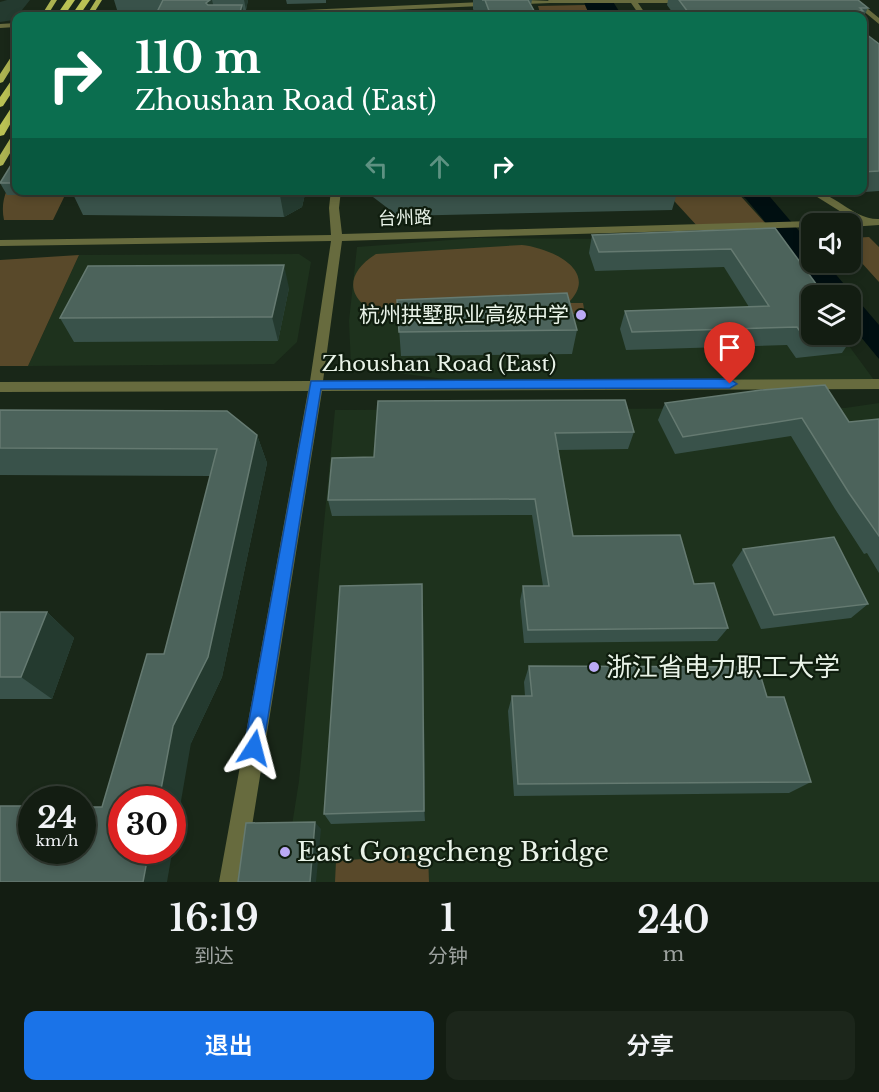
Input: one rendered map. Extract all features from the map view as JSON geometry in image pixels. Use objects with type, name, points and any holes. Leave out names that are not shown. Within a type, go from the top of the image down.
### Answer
[{"type":"highway","points":[[0,104],[12,86]]},
{"type":"highway","points":[[0,133],[12,114]]},
{"type":"main road","points":[[0,80],[12,62]]},
{"type":"main road","points":[[0,163],[12,143]]},
{"type":"street","points":[[853,0],[879,22]]},
{"type":"street","points":[[295,12],[550,1],[698,1]]},
{"type":"street","points":[[231,882],[316,384],[337,238],[334,208],[335,195]]},
{"type":"street","points":[[819,195],[865,222]]},
{"type":"street","points":[[861,222],[879,222]]},
{"type":"street","name":"台州路","points":[[0,243],[337,238],[801,224]]},
{"type":"street","name":"Zhoushan Road (East)","points":[[0,387],[316,384],[879,384]]},
{"type":"shaded area","points":[[583,0],[612,0],[620,12],[588,12]]},
{"type":"shaded area","points":[[585,5],[588,12],[540,12],[538,6]]},
{"type":"shaded area","points":[[12,179],[12,195],[65,195],[53,220],[4,220],[4,201]]},
{"type":"shaded area","points":[[669,195],[740,195],[767,225],[699,228]]},
{"type":"shaded area","points":[[741,195],[768,195],[801,233],[801,265]]},
{"type":"shaded area","points":[[861,237],[869,237],[879,247],[879,282],[861,262]]},
{"type":"shaded area","name":"杭州拱墅职业高级中学","points":[[477,238],[772,240],[804,285],[801,285],[801,345],[848,345],[874,380],[506,387],[351,367],[349,321],[357,247]]},
{"type":"shaded area","points":[[522,245],[558,256],[576,271],[579,281],[577,291],[568,303],[583,303],[585,314],[389,318],[366,306],[358,299],[354,290],[353,282],[357,272],[376,254]]},
{"type":"shaded area","points":[[299,254],[311,262],[297,342],[274,364],[28,366],[79,255]]},
{"type":"shaded area","points":[[79,255],[28,366],[0,366],[0,260]]},
{"type":"shaded area","points":[[808,273],[835,273],[845,285],[818,285]]},
{"type":"shaded area","points":[[861,304],[879,325],[879,359],[861,337]]},
{"type":"shaded area","name":"浙江省电力职工大学","points":[[879,403],[879,882],[283,882],[299,781],[335,410],[845,408]]},
{"type":"shaded area","points":[[428,854],[429,882],[335,882],[336,861]]},
{"type":"building","points":[[163,0],[210,0],[206,3],[208,5],[242,5],[240,12],[157,12]]},
{"type":"building","points":[[485,0],[528,0],[535,12],[490,12]]},
{"type":"building","points":[[679,0],[858,0],[868,8],[860,8],[863,11],[840,12],[688,12]]},
{"type":"building","points":[[867,35],[879,44],[879,171],[867,172]]},
{"type":"building","points":[[12,164],[12,183],[0,183]]},
{"type":"building","points":[[775,228],[801,263],[801,273],[808,273],[817,285],[801,285],[801,333],[797,327],[632,332],[625,311],[769,306],[731,249],[599,252],[592,235]]},
{"type":"building","points":[[284,265],[272,317],[60,318],[88,266]]},
{"type":"building","points":[[567,293],[577,330],[399,332],[397,300]]},
{"type":"building","points":[[825,385],[849,422],[879,419],[879,536],[802,418],[683,437],[665,403],[761,390]]},
{"type":"building","points":[[625,400],[634,432],[555,433],[573,536],[680,535],[694,584],[714,583],[728,628],[528,630],[523,586],[549,586],[535,499],[328,500],[332,458],[374,457],[378,401]]},
{"type":"building","points":[[0,410],[227,411],[257,435],[208,657],[173,726],[162,786],[108,786],[147,654],[164,654],[217,449],[0,448]]},
{"type":"building","points":[[834,537],[868,604],[774,615],[743,549]]},
{"type":"building","points":[[422,584],[424,811],[324,814],[340,586]]},
{"type":"building","points":[[0,612],[47,612],[21,677],[0,677]]},
{"type":"building","points":[[529,666],[758,667],[767,697],[784,697],[811,782],[518,784],[512,696],[532,696]]},
{"type":"building","points":[[108,787],[108,864],[146,864],[143,882],[0,882],[0,806],[18,806],[18,864],[96,864],[96,807],[102,807]]},
{"type":"building","name":"East Gongcheng Bridge","points":[[315,822],[310,882],[238,882],[246,823]]},
{"type":"place","name":"杭州拱墅职业高级中学","points":[[581,315]]},
{"type":"place","name":"浙江省电力职工大学","points":[[594,667]]},
{"type":"place","name":"East Gongcheng Bridge","points":[[285,852]]},
{"type":"route","points":[[254,748],[316,384],[730,384]]}]
